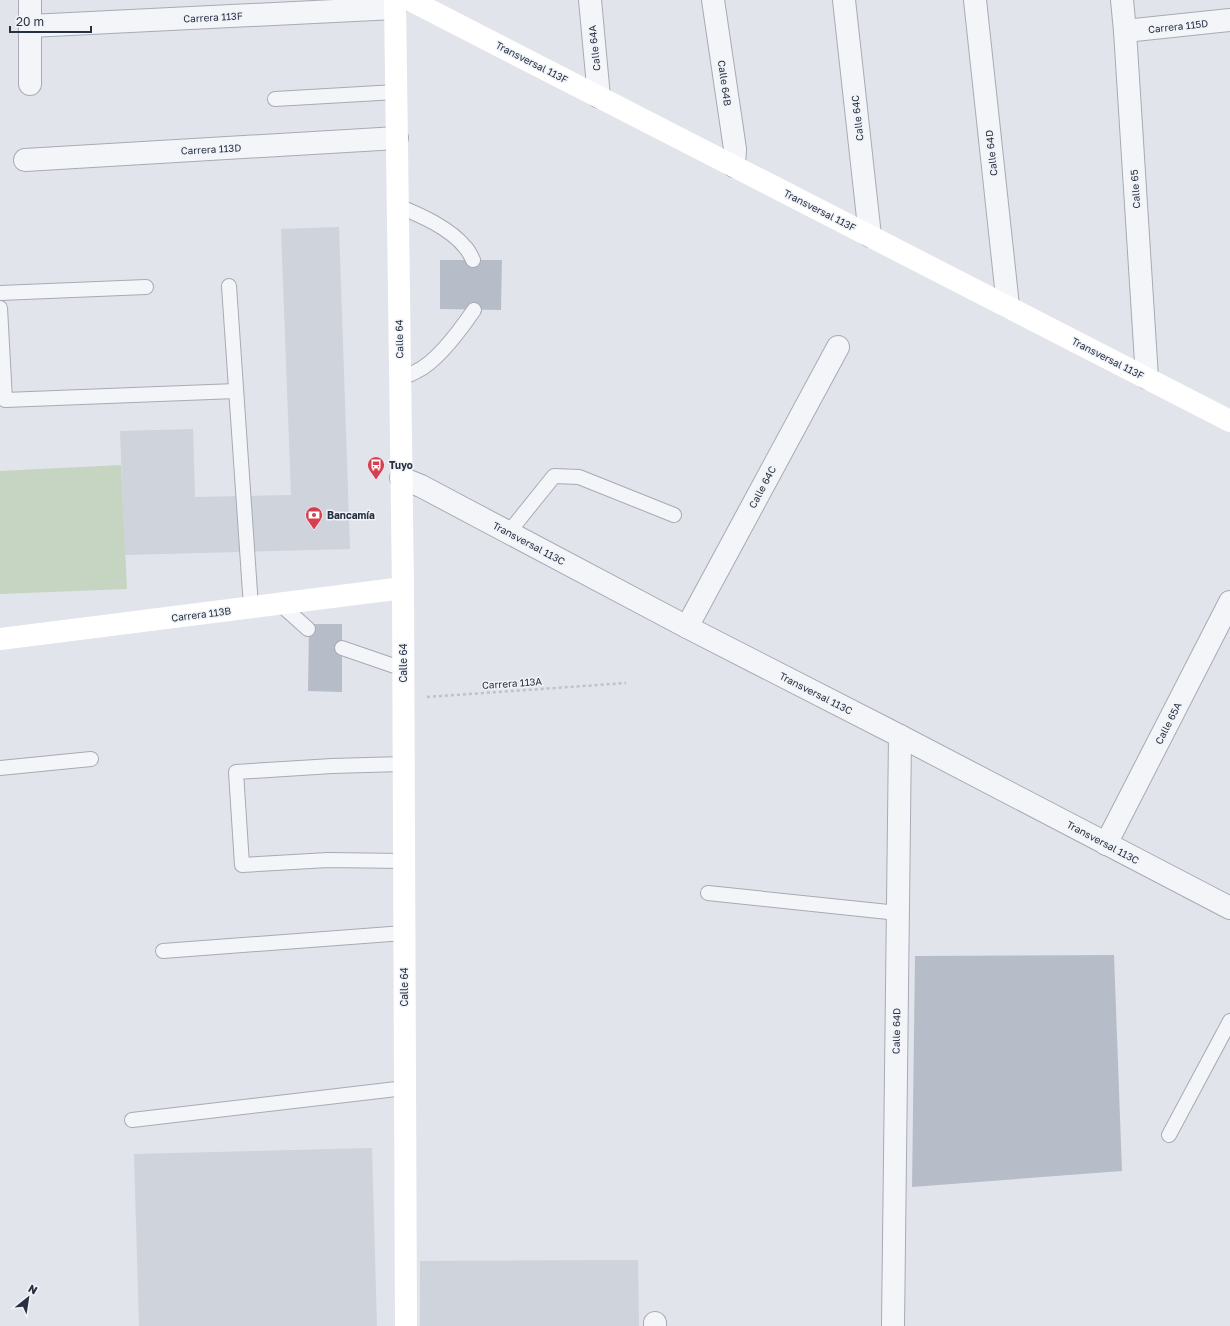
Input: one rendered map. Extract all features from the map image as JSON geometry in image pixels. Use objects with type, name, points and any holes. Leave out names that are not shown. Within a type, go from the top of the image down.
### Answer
[{"type":"street","points":[[30,0],[30,84]]},
{"type":"street","name":"Calle 64A","points":[[590,0],[599,96]]},
{"type":"street","name":"Calle 64B","points":[[713,0],[735,149],[734,166]]},
{"type":"street","name":"Calle 64C","points":[[844,0],[870,236]]},
{"type":"street","name":"Calle 64D","points":[[975,0],[1008,306]]},
{"type":"street","name":"Calle 65","points":[[1122,0],[1147,378]]},
{"type":"street","name":"Carrera 113F","points":[[30,26],[400,3]]},
{"type":"street","name":"Transversal 113F","points":[[400,3],[599,96],[1230,421]]},
{"type":"street","name":"Calle 64","points":[[400,3],[396,92],[403,588],[406,1326]]},
{"type":"street","name":"Carrera 115D","points":[[1125,31],[1230,20]]},
{"type":"street","name":"Carrera 113D","points":[[25,160],[397,138]]},
{"type":"street","name":"Calle 64C","points":[[687,627],[838,347]]},
{"type":"street","name":"Transversal 113C","points":[[401,478],[421,486],[687,627],[1230,908]]},
{"type":"street","name":"Carrera 113B","points":[[0,639],[403,588]]},
{"type":"street","name":"Calle 65A","points":[[1106,844],[1230,602]]},
{"type":"street","name":"Calle 64D","points":[[892,1326],[900,736]]},
{"type":"lane","points":[[275,99],[396,92]]},
{"type":"lane","points":[[398,206],[418,214],[445,229],[465,246],[474,260]]},
{"type":"lane","points":[[229,286],[251,607]]},
{"type":"lane","points":[[0,293],[146,287]]},
{"type":"lane","points":[[0,308],[4,400],[236,391]]},
{"type":"lane","points":[[400,379],[418,371],[432,361],[474,310]]},
{"type":"lane","points":[[509,532],[554,476],[579,477],[674,515]]},
{"type":"lane","points":[[279,604],[308,629]]},
{"type":"lane","points":[[342,648],[403,669]]},
{"type":"lane","points":[[0,768],[91,760]]},
{"type":"lane","points":[[403,764],[332,766],[236,772],[242,865],[328,860],[404,861]]},
{"type":"lane","points":[[708,893],[898,914]]},
{"type":"lane","points":[[163,951],[404,933]]},
{"type":"lane","points":[[1169,1135],[1230,1021]]},
{"type":"lane","points":[[132,1120],[405,1088]]},
{"type":"path","name":"Carrera 113A","points":[[403,710],[424,697],[626,683]]},
{"type":"shaded area","points":[[339,227],[350,549],[125,555],[120,431],[193,429],[195,497],[291,495],[281,229]]},
{"type":"shaded area","points":[[372,1148],[377,1326],[139,1326],[134,1154]]},
{"type":"shaded area","points":[[638,1260],[639,1326],[420,1326],[420,1261]]},
{"type":"green space","points":[[121,465],[127,589],[0,594],[0,471]]},
{"type":"building","points":[[440,260],[502,260],[501,310],[440,309]]},
{"type":"building","points":[[309,624],[342,624],[342,692],[308,691]]},
{"type":"building","points":[[1114,955],[1122,1171],[912,1187],[915,956]]},
{"type":"place","name":"Tuyo","points":[[376,480]]},
{"type":"place","name":"Bancamía","points":[[314,530]]}]
